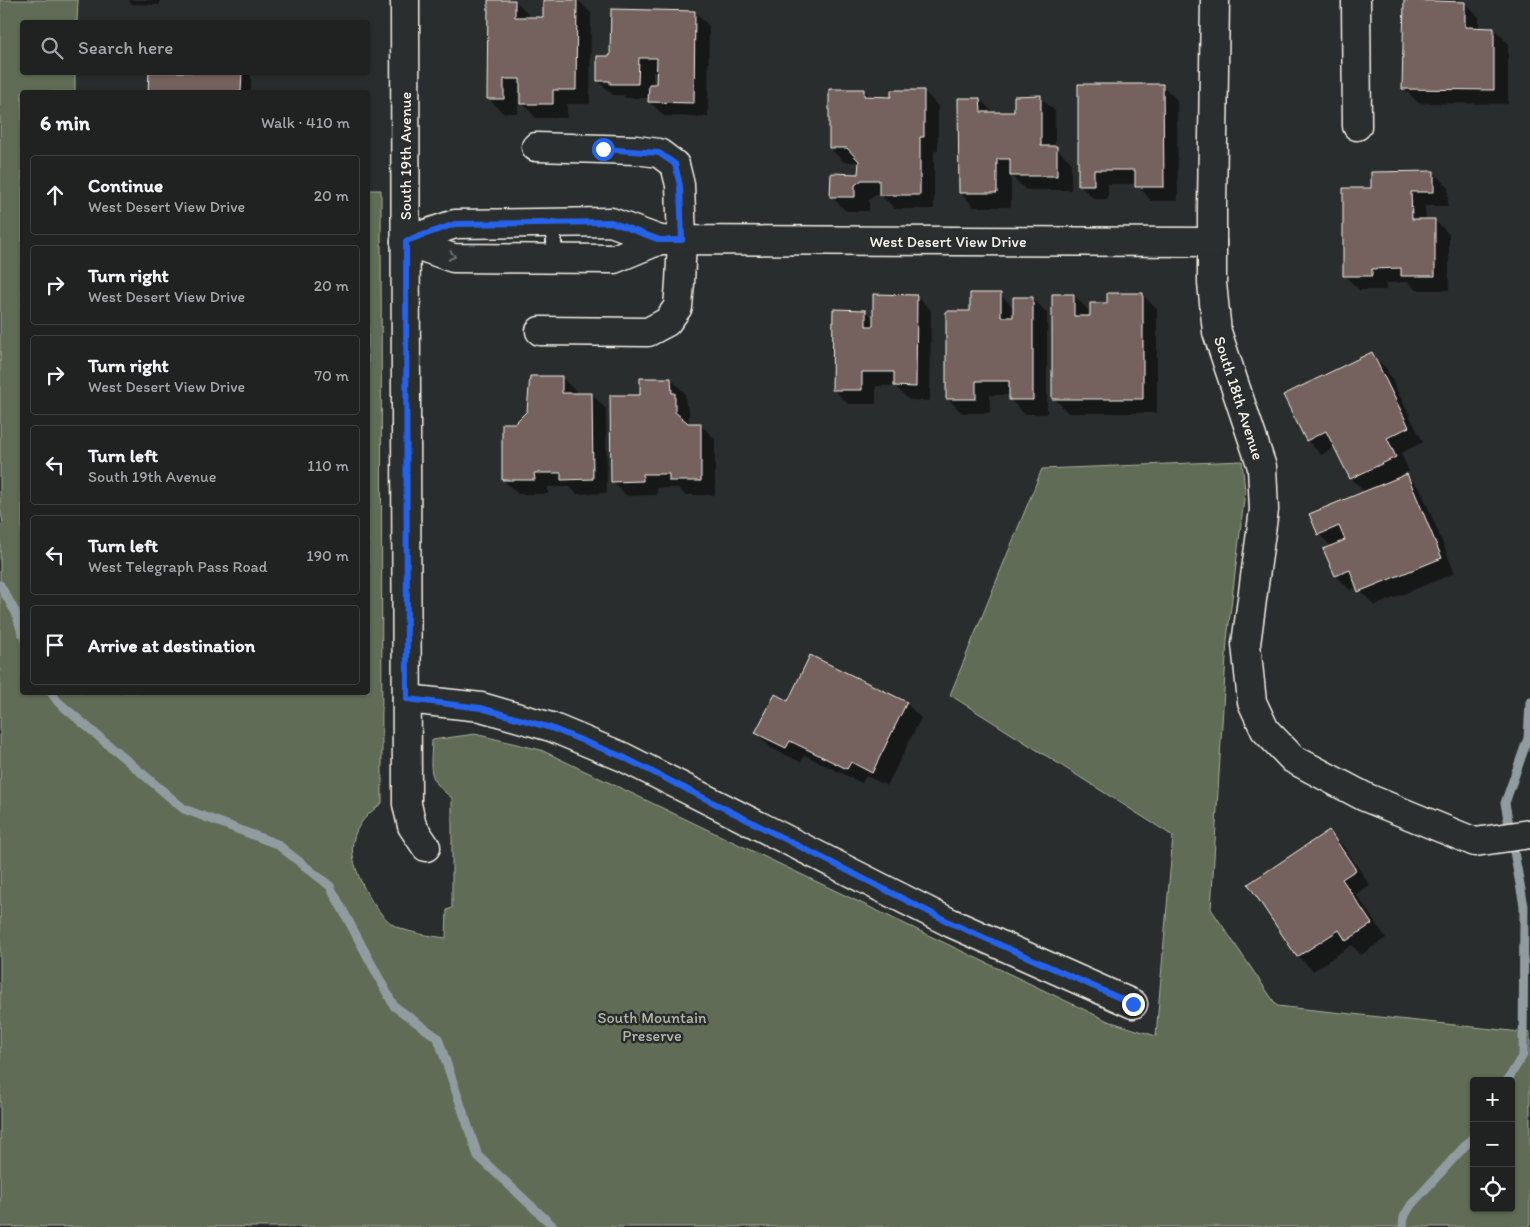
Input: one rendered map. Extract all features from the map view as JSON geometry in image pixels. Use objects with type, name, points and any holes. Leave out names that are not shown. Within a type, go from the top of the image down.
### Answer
[{"type":"street","name":"South 19th Avenue","points":[[405,0],[407,804],[412,826],[426,847]]},
{"type":"street","name":"South 18th Avenue","points":[[1215,0],[1212,245],[1217,332],[1262,467],[1264,510],[1246,644],[1252,702],[1265,730],[1293,759],[1365,797],[1475,842],[1524,836]]},
{"type":"street","points":[[1356,0],[1357,126]]},
{"type":"street","points":[[536,147],[636,150],[659,153],[675,164],[680,186],[671,240],[678,307],[667,322],[648,332],[540,331]]},
{"type":"street","name":"West Desert View Drive","points":[[406,241],[455,224],[611,222],[671,240],[1212,242],[1212,245]]},
{"type":"street","name":"West Desert View Drive","points":[[406,241],[453,258],[614,259],[671,240]]},
{"type":"street","points":[[407,699],[481,708],[551,728],[623,757],[951,923],[1133,1004]]},
{"type":"lane","points":[[553,223],[555,259]]},
{"type":"green space","name":"South Mountain Preserve","points":[[0,0],[78,0],[77,20],[20,20],[20,75],[75,75],[75,90],[20,90],[20,695],[370,695],[370,190],[381,190],[382,803],[360,824],[353,842],[355,864],[359,877],[372,902],[380,912],[389,921],[402,929],[446,938],[447,910],[452,908],[452,798],[434,779],[431,766],[432,740],[475,734],[541,750],[1108,1021],[1156,1036],[1173,836],[950,695],[1042,469],[1242,461],[1245,491],[1227,640],[1211,909],[1277,1006],[1530,1033],[1530,1227],[0,1227],[0,525],[3,523],[0,508]]},
{"type":"building","points":[[488,0],[515,0],[515,17],[543,17],[543,0],[577,0],[576,90],[553,90],[553,104],[520,104],[520,79],[504,79],[504,99],[487,99]]},
{"type":"building","points":[[1404,0],[1465,2],[1465,27],[1494,28],[1494,90],[1402,89]]},
{"type":"building","points":[[611,9],[695,11],[694,103],[648,102],[649,84],[656,84],[657,58],[639,58],[638,84],[610,84],[610,81],[597,81],[597,56],[610,56]]},
{"type":"building","points":[[149,75],[242,75],[241,90],[148,90]]},
{"type":"building","points":[[1078,84],[1163,84],[1164,187],[1135,187],[1135,170],[1094,170],[1094,185],[1078,185]]},
{"type":"building","points":[[829,89],[864,89],[864,96],[891,97],[891,90],[924,90],[924,137],[920,137],[920,195],[879,195],[879,180],[862,180],[855,185],[855,197],[830,197],[831,173],[858,174],[859,161],[847,148],[829,148]]},
{"type":"building","points":[[1041,95],[1041,146],[1057,146],[1057,176],[1010,176],[1010,159],[997,159],[997,193],[959,193],[958,98],[980,98],[981,112],[1014,112],[1014,96]]},
{"type":"building","points":[[1434,171],[1434,192],[1411,192],[1412,219],[1435,219],[1435,276],[1401,276],[1401,268],[1372,269],[1372,276],[1343,276],[1343,188],[1371,188],[1371,172]]},
{"type":"building","points":[[970,293],[1001,293],[1001,317],[1013,317],[1013,297],[1033,297],[1033,400],[1009,400],[1009,381],[976,381],[976,399],[946,399],[946,311],[970,311]]},
{"type":"building","points":[[1107,293],[1143,293],[1143,399],[1052,399],[1052,294],[1074,294],[1074,316],[1090,316],[1090,303],[1107,303]]},
{"type":"building","points":[[873,294],[917,295],[916,387],[894,386],[894,372],[862,372],[862,390],[832,390],[833,309],[866,310],[866,326],[873,326]]},
{"type":"building","points":[[1372,352],[1409,427],[1387,438],[1396,457],[1350,479],[1326,431],[1306,441],[1283,395]]},
{"type":"building","points":[[530,376],[562,376],[562,393],[592,393],[593,479],[561,480],[561,473],[534,473],[535,480],[502,480],[502,423],[515,423],[527,411]]},
{"type":"building","points":[[640,378],[671,378],[672,393],[675,393],[675,412],[688,423],[701,423],[701,481],[669,481],[669,474],[643,474],[643,481],[611,482],[610,395],[640,395]]},
{"type":"building","points":[[1407,474],[1442,558],[1358,592],[1350,570],[1335,576],[1323,549],[1345,540],[1339,526],[1318,535],[1309,514]]},
{"type":"building","points":[[810,655],[907,702],[872,773],[851,762],[847,769],[790,741],[786,748],[755,733],[775,694],[788,701]]},
{"type":"building","points":[[1329,830],[1356,870],[1342,879],[1372,924],[1346,941],[1339,930],[1297,957],[1248,884]]},
{"type":"waterway","points":[[0,585],[16,613],[20,626]]},
{"type":"waterway","points":[[53,695],[58,702],[184,809],[277,844],[330,886],[394,1006],[438,1038],[478,1156],[554,1227]]},
{"type":"waterway","points":[[1509,1077],[1523,1055],[1524,906],[1505,803],[1528,738],[1530,702]]},
{"type":"waterway","points":[[1403,1227],[1404,1217],[1411,1205],[1470,1140]]},
{"type":"route","points":[[603,149],[659,153],[675,164],[680,186],[682,240],[660,240],[611,222],[455,224],[406,241],[407,699],[481,708],[551,728],[623,757],[951,923],[1133,1004]]}]
